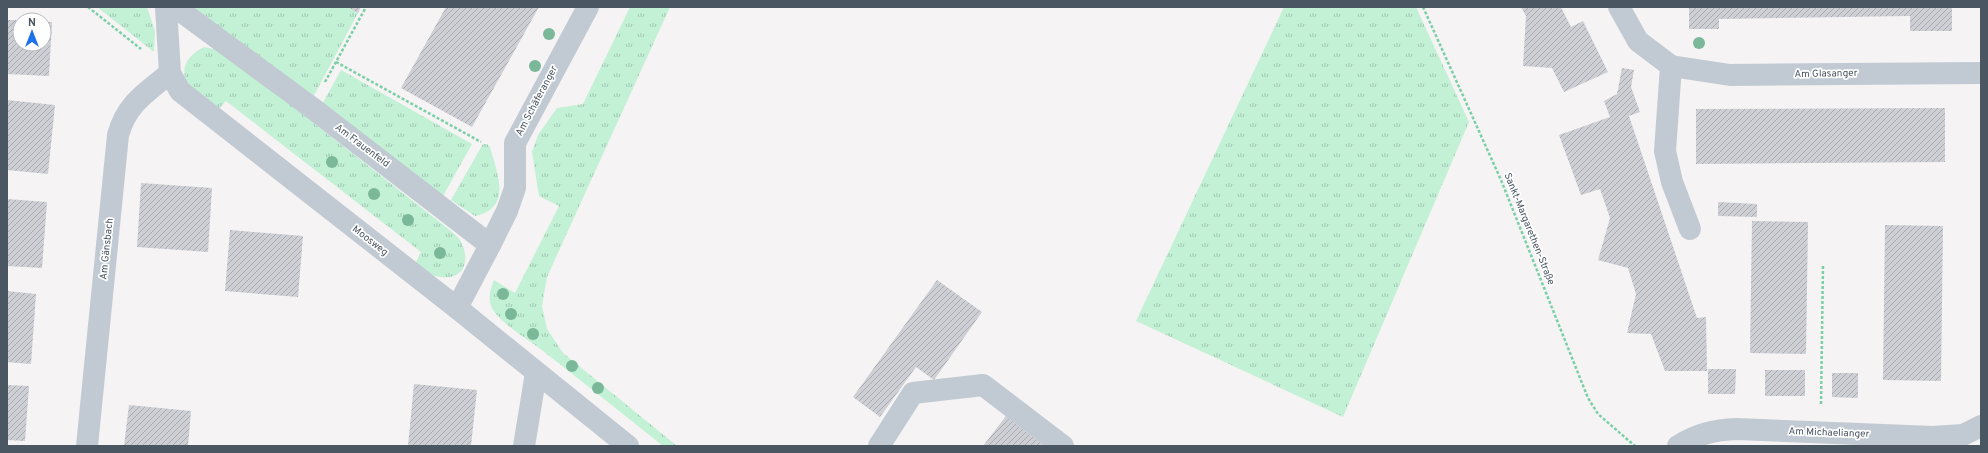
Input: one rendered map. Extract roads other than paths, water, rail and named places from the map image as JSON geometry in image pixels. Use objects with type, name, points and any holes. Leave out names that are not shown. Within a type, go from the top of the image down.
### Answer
[{"type":"street","name":"Moosweg","points":[[166,7],[170,74],[180,91],[457,308],[628,446]]},
{"type":"street","name":"Am Frauenfeld","points":[[175,7],[311,107],[490,245]]},
{"type":"street","name":"Am Schäferanger","points":[[490,245],[507,211],[515,188],[515,143],[588,7]]},
{"type":"street","name":"Am Glasanger","points":[[1619,7],[1638,41],[1671,66],[1730,75],[1981,73]]},
{"type":"street","points":[[1671,66],[1665,151],[1672,182],[1690,229]]},
{"type":"street","name":"Am Gänsbach","points":[[87,446],[118,135],[123,118],[135,102],[170,74]]},
{"type":"street","points":[[457,308],[490,245]]},
{"type":"street","points":[[524,446],[536,372]]},
{"type":"street","points":[[879,446],[913,392],[983,385],[1063,446]]},
{"type":"street","name":"Am Michaelianger","points":[[1678,446],[1696,436],[1715,430],[1737,429],[1933,437],[1963,435],[1981,426]]}]
